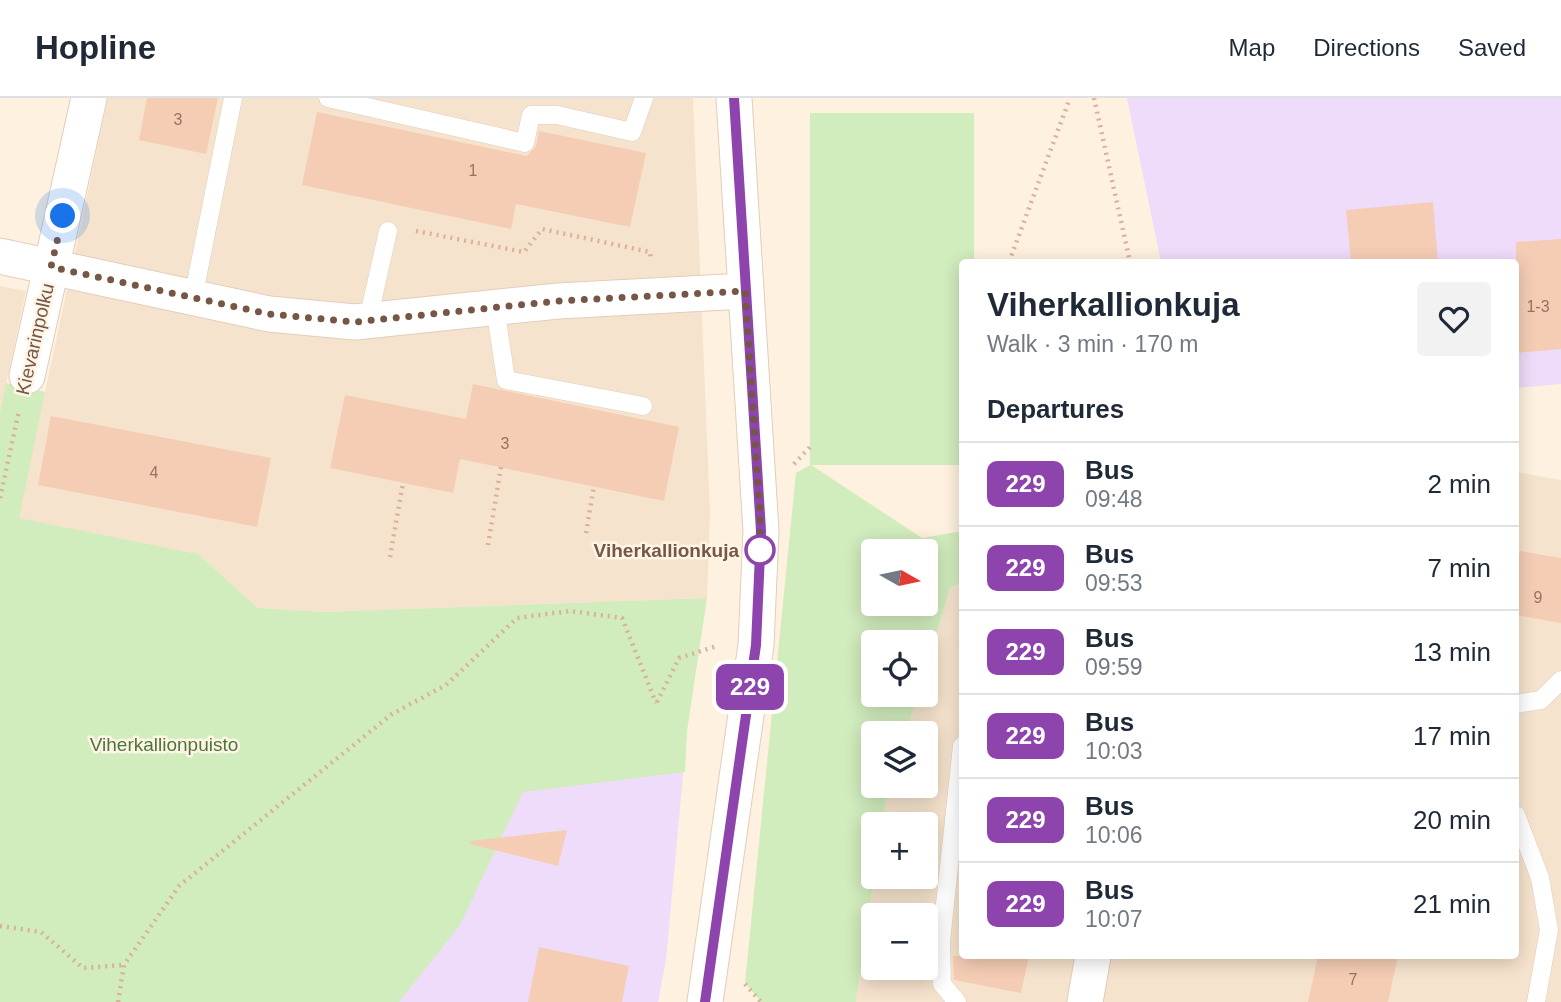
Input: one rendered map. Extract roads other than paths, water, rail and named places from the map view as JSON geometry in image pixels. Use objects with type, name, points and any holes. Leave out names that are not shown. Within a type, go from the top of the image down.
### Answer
[{"type":"street","name":"Kievarinpolku","points":[[27,376],[89,98]]},
{"type":"street","points":[[705,1002],[756,645],[761,531],[734,98]]},
{"type":"street","points":[[0,256],[269,314],[355,322],[495,307],[745,291]]},
{"type":"street","points":[[1085,1002],[1092,959]]},
{"type":"lane","points":[[193,298],[233,98]]},
{"type":"lane","points":[[328,98],[525,143],[531,115],[557,115],[632,132],[644,98]]},
{"type":"lane","points":[[368,320],[388,231]]},
{"type":"lane","points":[[495,307],[506,380],[643,406]]},
{"type":"lane","points":[[1519,704],[1541,700],[1561,680]]},
{"type":"lane","points":[[957,1002],[942,984],[940,941],[959,773]]},
{"type":"lane","points":[[1519,823],[1540,878],[1549,930],[1536,1002]]},
{"type":"place","name":"Viherkallionkuja","points":[[760,550]]},
{"type":"park label","name":"Viherkallionpuisto","points":[[164,744]]}]
